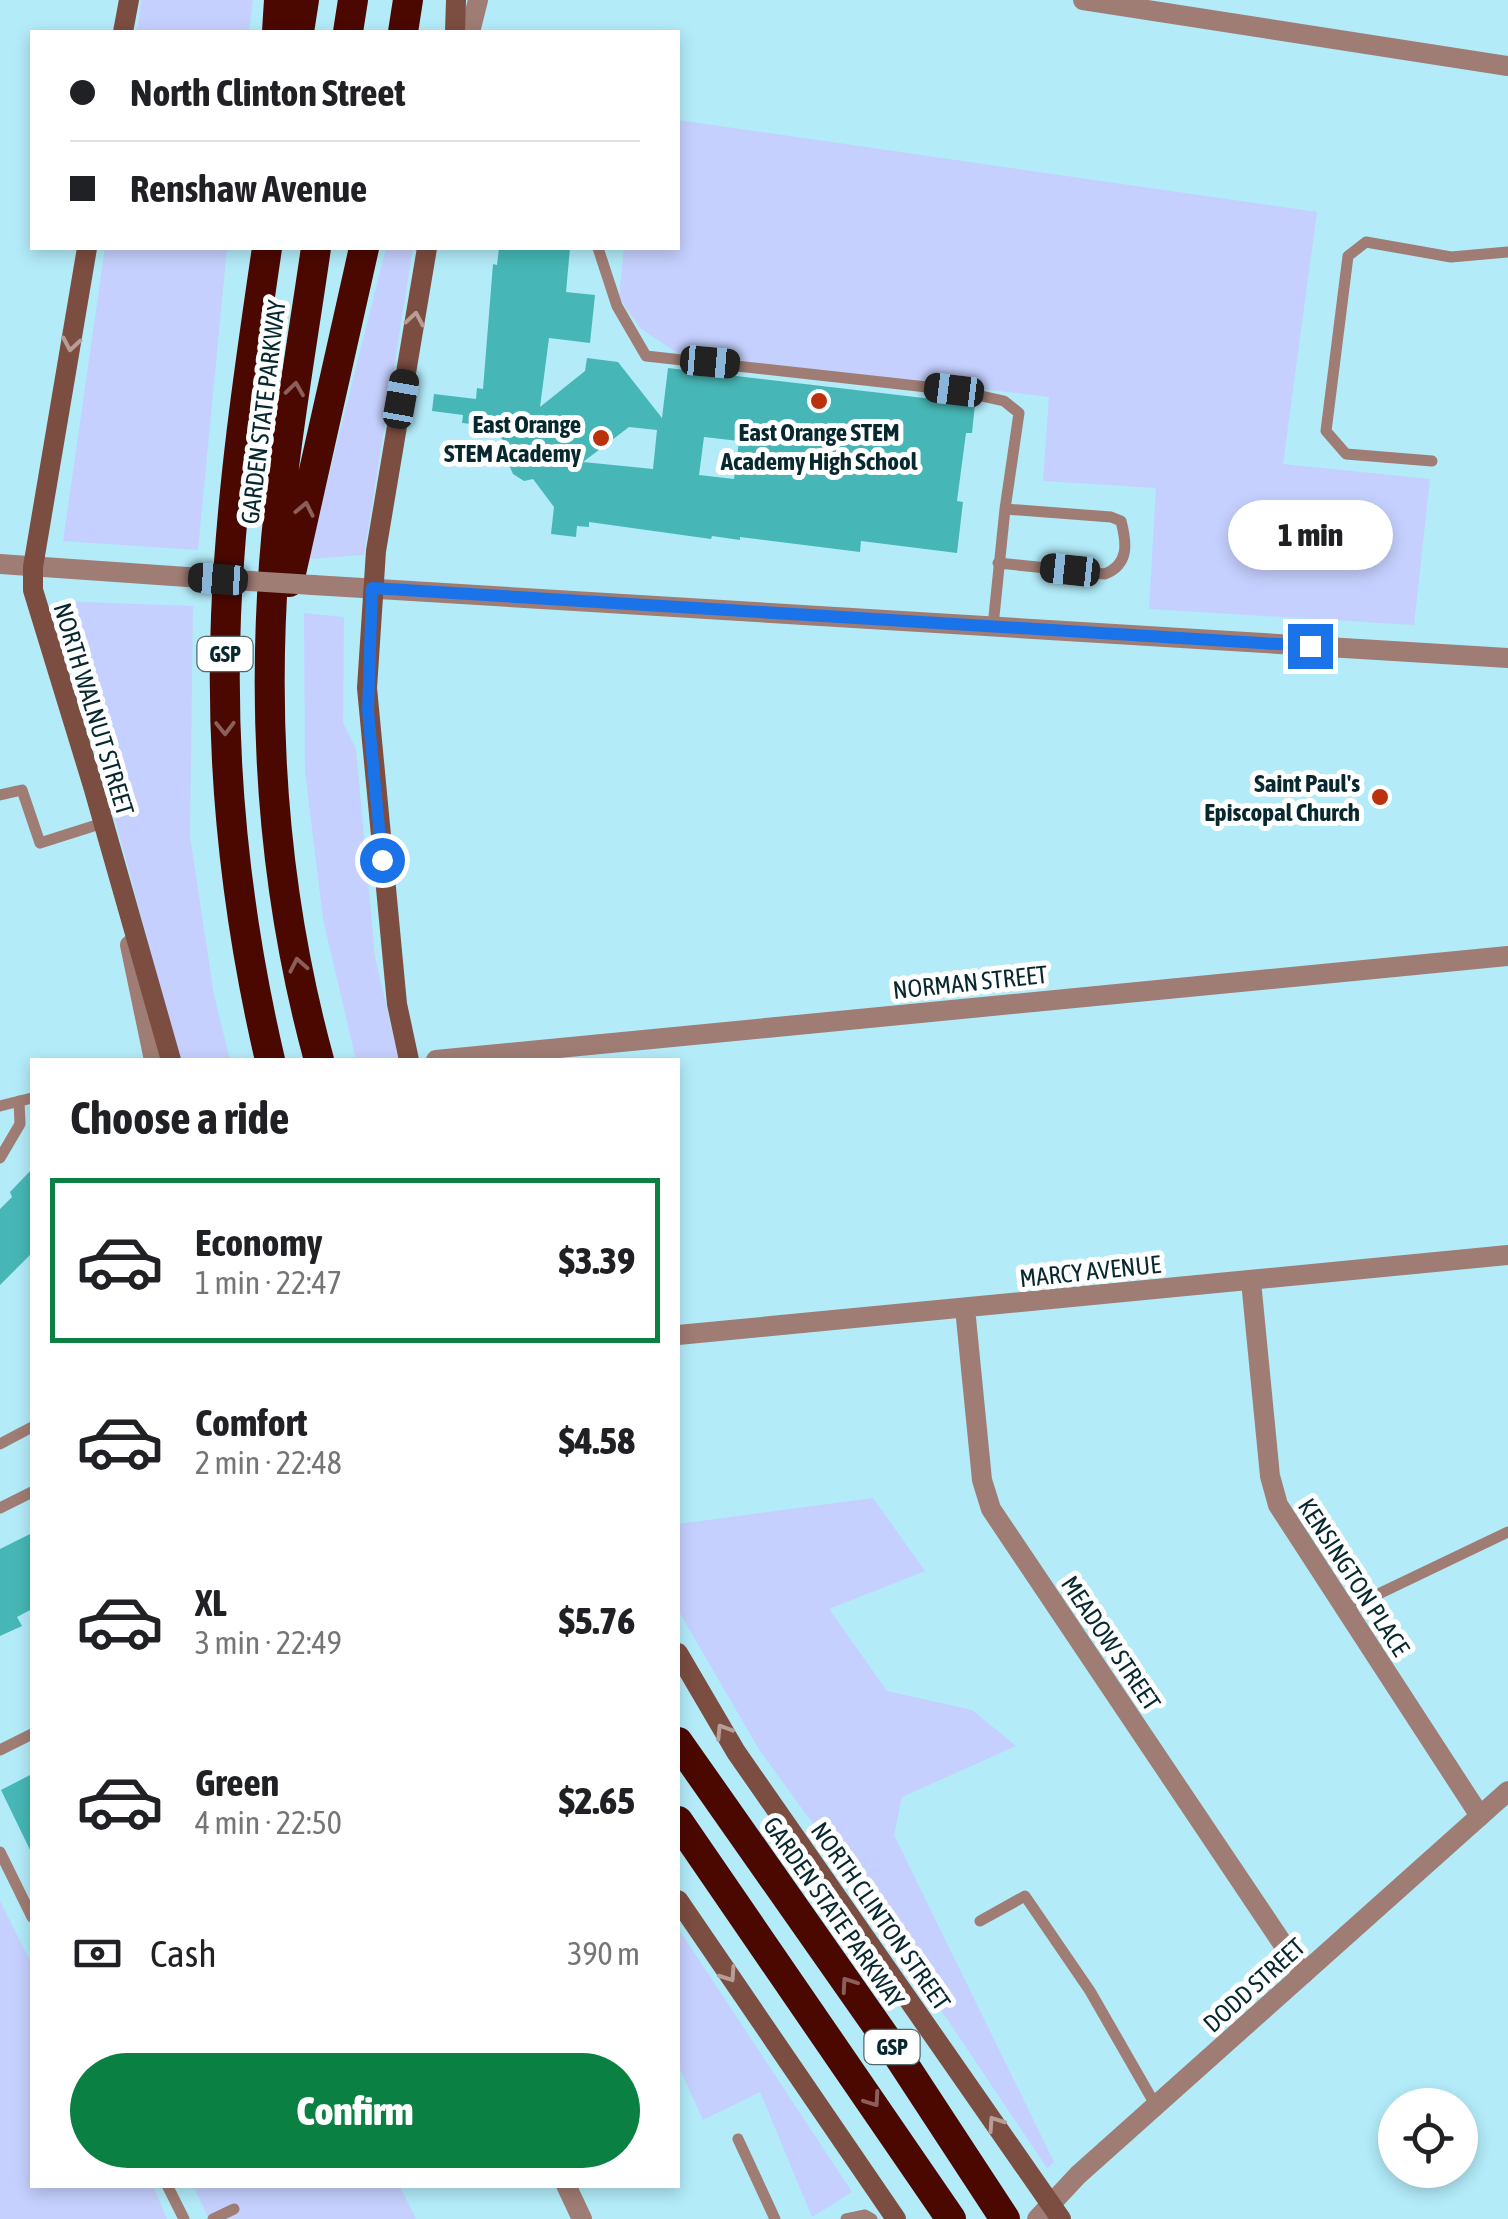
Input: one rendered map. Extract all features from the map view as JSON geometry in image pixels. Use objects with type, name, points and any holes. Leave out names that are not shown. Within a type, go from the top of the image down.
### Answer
[{"type":"highway","points":[[277,30],[279,0]]},
{"type":"highway","points":[[299,30],[304,0]]},
{"type":"highway","points":[[348,30],[352,0]]},
{"type":"highway","points":[[403,30],[408,0]]},
{"type":"highway","name":"GARDEN STATE PARKWAY","points":[[266,250],[230,544],[225,712],[237,881],[254,991],[270,1058]]},
{"type":"highway","name":"GARDEN STATE PARKWAY","points":[[316,250],[277,540],[270,673],[271,750],[280,860],[319,1058]]},
{"type":"highway","points":[[270,673],[364,250]]},
{"type":"highway","name":"GARDEN STATE PARKWAY","points":[[680,1745],[899,2057],[1002,2215]]},
{"type":"highway","name":"GSP","points":[[684,1831],[951,2219]]},
{"type":"main road","points":[[123,30],[129,0]]},
{"type":"main road","points":[[456,0],[456,30]]},
{"type":"main road","name":"NORTH WALNUT STREET","points":[[87,250],[34,566],[36,603],[170,1058]]},
{"type":"main road","points":[[409,1058],[396,1004],[368,717],[372,588],[428,250]]},
{"type":"main road","name":"NORTH CLINTON STREET","points":[[680,1656],[726,1736],[1049,2214]]},
{"type":"main road","points":[[680,1903],[896,2219]]},
{"type":"street","points":[[470,30],[478,0]]},
{"type":"street","points":[[1084,0],[1508,66]]},
{"type":"street","points":[[0,564],[1508,658]]},
{"type":"street","points":[[113,860],[154,1058]]},
{"type":"street","name":"NORMAN STREET","points":[[457,1058],[1508,956]]},
{"type":"street","name":"MARCY AVENUE","points":[[680,1336],[1508,1255]]},
{"type":"street","name":"KENSINGTON PLACE","points":[[1251,1280],[1273,1492],[1284,1517],[1480,1816]]},
{"type":"street","name":"MEADOW STREET","points":[[964,1308],[982,1480],[991,1509],[1303,1974]]},
{"type":"street","name":"DODD STREET","points":[[1049,2214],[1156,2106],[1508,1791]]},
{"type":"street","points":[[567,2188],[582,2219]]},
{"type":"lane","points":[[1432,461],[1346,454],[1326,430],[1348,256],[1366,242],[1451,257],[1508,252]]},
{"type":"lane","points":[[599,250],[617,306],[646,356],[954,390],[1004,401],[1019,413],[993,626]]},
{"type":"lane","points":[[998,564],[1105,574],[1118,568],[1124,557],[1126,538],[1121,521],[1006,509]]},
{"type":"lane","points":[[0,795],[22,790],[40,843],[104,823]]},
{"type":"lane","points":[[0,1106],[30,1099]]},
{"type":"lane","points":[[0,1158],[20,1124],[19,1102]]},
{"type":"lane","points":[[0,1444],[30,1427]]},
{"type":"lane","points":[[0,1508],[30,1493]]},
{"type":"lane","points":[[1344,1610],[1508,1532]]},
{"type":"lane","points":[[0,1750],[30,1735]]},
{"type":"lane","points":[[0,1852],[30,1913]]},
{"type":"lane","points":[[980,1921],[1025,1896],[1090,1992],[1156,2106]]},
{"type":"lane","points":[[738,2140],[775,2219]]},
{"type":"lane","points":[[168,2188],[184,2219]]},
{"type":"lane","points":[[213,2219],[234,2209]]},
{"type":"lane","points":[[846,2219],[864,2215],[872,2219]]},
{"type":"shaded area","points":[[141,0],[253,0],[249,30],[137,30]]},
{"type":"shaded area","points":[[680,120],[1317,212],[1283,464],[1430,479],[1414,625],[1149,609],[1156,488],[1043,481],[1049,397],[678,353],[641,329],[619,298],[624,250],[680,250]]},
{"type":"shaded area","points":[[105,250],[227,250],[198,550],[63,541]]},
{"type":"shaded area","points":[[385,250],[413,250],[364,555],[308,559]]},
{"type":"shaded area","points":[[56,601],[193,606],[190,836],[214,995],[230,1058],[179,1058]]},
{"type":"shaded area","points":[[304,613],[344,617],[343,723],[356,749],[375,957],[399,1058],[356,1058],[323,919],[305,771]]},
{"type":"shaded area","points":[[873,1498],[925,1571],[829,1609],[887,1691],[972,1710],[1016,1746],[902,1797],[894,1835],[1054,2162],[1047,2168],[849,1873],[760,1751],[680,1613],[680,1524]]},
{"type":"shaded area","points":[[0,1901],[30,1961],[30,2188],[154,2188],[167,2219],[0,2219]]},
{"type":"shaded area","points":[[680,1931],[852,2192],[812,2217],[760,2092],[703,2120],[680,2069]]},
{"type":"shaded area","points":[[194,2188],[400,2188],[416,2219],[209,2219]]},
{"type":"building","name":"East Orange STEM Academy High School","points":[[499,250],[570,250],[566,292],[595,295],[590,343],[549,338],[540,407],[585,371],[587,358],[618,362],[662,418],[668,368],[975,404],[972,433],[966,433],[957,501],[963,502],[957,553],[861,541],[860,552],[740,537],[711,539],[589,522],[589,527],[577,526],[576,537],[551,534],[554,507],[533,479],[524,481],[513,474],[509,465],[512,452],[492,426],[462,423],[463,415],[432,411],[434,394],[476,399],[477,388],[483,389],[493,264],[497,265]],"holes":[[[629,427],[657,430],[653,469],[583,462]],[[704,437],[739,441],[734,479],[699,475]]]},
{"type":"building","points":[[30,1171],[30,1255],[0,1285],[0,1209],[12,1197],[10,1192]]},
{"type":"building","points":[[30,1534],[30,1610],[17,1617],[22,1626],[0,1636],[0,1549]]},
{"type":"building","points":[[30,1775],[30,1850],[1,1790]]},
{"type":"place","name":"East Orange STEM Academy High School","points":[[819,401]]},
{"type":"place","name":"East Orange STEM Academy","points":[[601,438]]},
{"type":"place","name":"Saint Paul's Episcopal Church","points":[[1380,797]]},
{"type":"route","points":[[382,860],[368,711],[372,588],[1310,646]]}]
